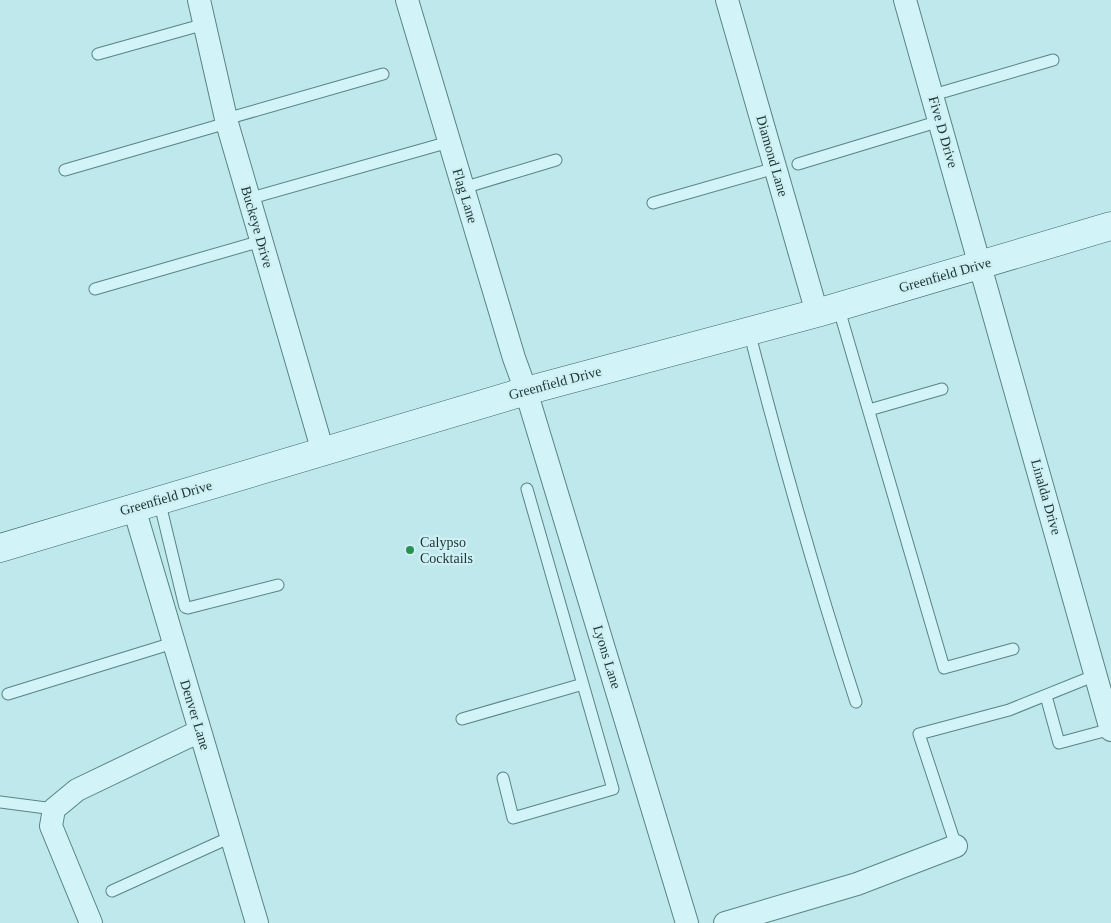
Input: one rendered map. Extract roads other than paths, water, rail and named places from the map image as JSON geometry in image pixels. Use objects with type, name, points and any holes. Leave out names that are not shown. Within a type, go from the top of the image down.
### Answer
[{"type":"main road","name":"Greenfield Drive","points":[[0,548],[526,391],[827,310],[1111,226]]},
{"type":"street","name":"Buckeye Drive","points":[[200,0],[226,121],[323,452]]},
{"type":"street","name":"Flag Lane","points":[[407,0],[514,358],[526,391]]},
{"type":"street","name":"Diamond Lane","points":[[727,0],[775,168],[827,310]]},
{"type":"street","name":"Five D Drive","points":[[905,0],[981,264]]},
{"type":"street","name":"Linalda Drive","points":[[981,264],[1111,730]]},
{"type":"street","name":"Lyons Lane","points":[[526,391],[687,923]]},
{"type":"street","name":"Denver Lane","points":[[134,508],[173,643],[233,836],[257,923]]},
{"type":"street","points":[[91,923],[51,826],[54,809],[77,790],[200,731]]},
{"type":"street","points":[[725,923],[857,884],[956,846]]},
{"type":"lane","points":[[98,54],[205,24]]},
{"type":"lane","points":[[933,95],[1053,60]]},
{"type":"lane","points":[[65,170],[383,74]]},
{"type":"lane","points":[[798,164],[940,121]]},
{"type":"lane","points":[[248,199],[449,142]]},
{"type":"lane","points":[[463,188],[556,160]]},
{"type":"lane","points":[[653,203],[775,168]]},
{"type":"lane","points":[[95,289],[261,241]]},
{"type":"lane","points":[[827,310],[868,410],[944,668],[1013,649]]},
{"type":"lane","points":[[749,331],[775,434],[821,594],[856,702]]},
{"type":"lane","points":[[868,410],[942,389]]},
{"type":"lane","points":[[503,778],[514,818],[613,789],[527,489]]},
{"type":"lane","points":[[159,500],[185,607],[188,608],[278,584]]},
{"type":"lane","points":[[8,694],[173,643]]},
{"type":"lane","points":[[956,846],[919,734],[1009,710],[1096,675]]},
{"type":"lane","points":[[462,719],[582,684]]},
{"type":"lane","points":[[1046,696],[1059,743],[1111,730]]},
{"type":"lane","points":[[0,802],[54,809]]},
{"type":"lane","points":[[112,891],[233,836]]},
{"type":"place","name":"Calypso Cocktails","points":[[410,550]]}]
